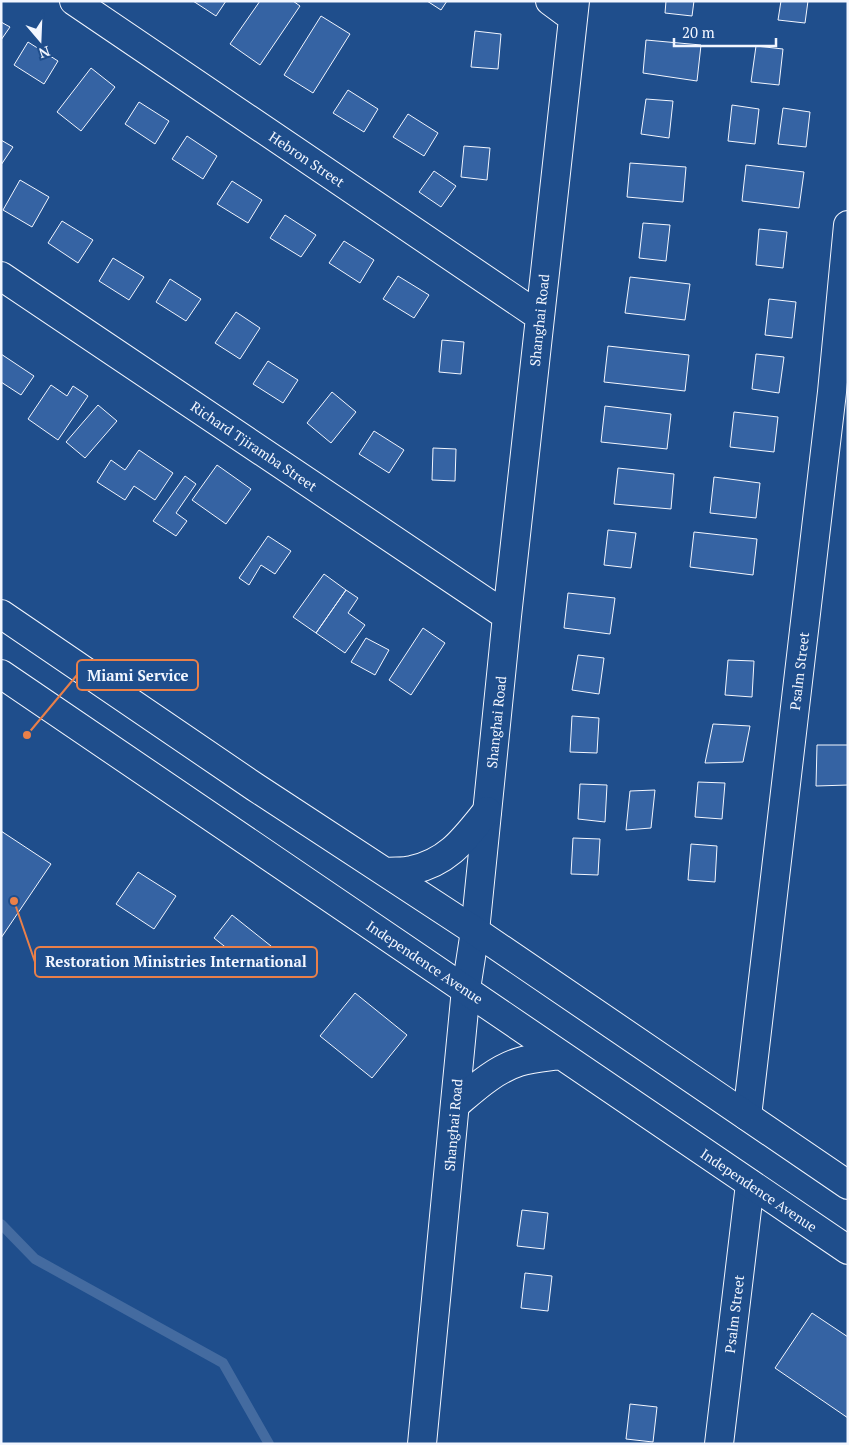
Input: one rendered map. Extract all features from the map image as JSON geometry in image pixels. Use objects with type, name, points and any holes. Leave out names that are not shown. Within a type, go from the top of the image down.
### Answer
[{"type":"street","name":"Hebron Street","points":[[74,1],[539,316]]},
{"type":"street","points":[[550,1],[574,9]]},
{"type":"street","name":"Shanghai Road","points":[[422,1444],[466,989],[475,931],[539,316],[574,9]]},
{"type":"street","name":"Psalm Street","points":[[747,1116],[840,392],[848,225]]},
{"type":"street","name":"Richard Tjiramba Street","points":[[1,276],[507,616]]},
{"type":"street","points":[[1,614],[255,787],[475,931],[848,1185]]},
{"type":"street","name":"Independence Avenue","points":[[1,674],[848,1250]]},
{"type":"street","points":[[385,872],[412,870],[439,861],[458,846],[487,811]]},
{"type":"street","points":[[454,1105],[503,1068],[530,1059],[561,1055]]},
{"type":"street","name":"Psalm Street","points":[[719,1444],[750,1184]]},
{"type":"building","points":[[193,1],[226,1],[216,16]]},
{"type":"building","points":[[260,1],[293,1],[300,6],[260,65],[230,44]]},
{"type":"building","points":[[427,1],[447,1],[441,10]]},
{"type":"building","points":[[666,1],[694,1],[692,16],[665,13]]},
{"type":"building","points":[[781,1],[808,1],[805,23],[778,20]]},
{"type":"building","points":[[321,16],[350,34],[313,93],[284,75]]},
{"type":"building","points":[[1,22],[10,27],[1,40]]},
{"type":"building","points":[[475,31],[501,34],[498,69],[471,67]]},
{"type":"building","points":[[646,40],[701,45],[697,81],[643,73]]},
{"type":"building","points":[[28,42],[58,61],[44,84],[14,65]]},
{"type":"building","points":[[756,46],[783,49],[779,85],[751,82]]},
{"type":"building","points":[[91,68],[115,87],[81,131],[57,112]]},
{"type":"building","points":[[348,90],[378,109],[364,132],[333,113]]},
{"type":"building","points":[[646,99],[673,101],[669,138],[641,134]]},
{"type":"building","points":[[139,102],[169,121],[155,144],[125,124]]},
{"type":"building","points":[[732,105],[759,109],[755,144],[728,141]]},
{"type":"building","points":[[783,108],[810,112],[806,147],[778,144]]},
{"type":"building","points":[[408,114],[438,133],[424,156],[393,137]]},
{"type":"building","points":[[187,136],[217,156],[203,179],[172,159]]},
{"type":"building","points":[[1,140],[13,147],[1,165]]},
{"type":"building","points":[[464,146],[490,148],[487,180],[461,177]]},
{"type":"building","points":[[630,163],[686,167],[683,202],[627,197]]},
{"type":"building","points":[[746,165],[804,172],[799,208],[742,201]]},
{"type":"building","points":[[434,171],[456,186],[441,207],[419,192]]},
{"type":"building","points":[[20,180],[49,197],[32,227],[3,210]]},
{"type":"building","points":[[232,181],[262,200],[248,223],[217,204]]},
{"type":"building","points":[[285,215],[316,235],[301,257],[270,238]]},
{"type":"building","points":[[62,221],[93,240],[78,263],[48,243]]},
{"type":"building","points":[[643,223],[670,225],[666,261],[639,258]]},
{"type":"building","points":[[759,229],[787,232],[783,268],[756,265]]},
{"type":"building","points":[[344,241],[374,260],[360,283],[329,263]]},
{"type":"building","points":[[113,258],[144,277],[129,300],[99,281]]},
{"type":"building","points":[[398,276],[429,295],[414,318],[383,299]]},
{"type":"building","points":[[630,277],[690,284],[685,320],[625,313]]},
{"type":"building","points":[[170,279],[201,299],[186,321],[156,302]]},
{"type":"building","points":[[769,299],[796,302],[792,338],[765,335]]},
{"type":"building","points":[[236,312],[260,328],[240,359],[215,343]]},
{"type":"building","points":[[442,340],[464,342],[461,374],[439,372]]},
{"type":"building","points":[[608,346],[689,355],[685,391],[604,382]]},
{"type":"building","points":[[1,354],[34,376],[21,395],[1,382]]},
{"type":"building","points":[[756,354],[784,357],[779,393],[752,389]]},
{"type":"building","points":[[268,361],[298,380],[283,403],[253,384]]},
{"type":"building","points":[[51,385],[67,396],[73,386],[88,396],[58,440],[28,419]]},
{"type":"building","points":[[332,392],[356,412],[331,443],[307,423]]},
{"type":"building","points":[[98,405],[117,421],[85,458],[66,442]]},
{"type":"building","points":[[605,406],[671,414],[667,449],[601,442]]},
{"type":"building","points":[[734,412],[778,417],[774,452],[730,447]]},
{"type":"building","points":[[374,431],[404,450],[389,473],[359,454]]},
{"type":"building","points":[[433,448],[456,449],[455,481],[432,480]]},
{"type":"building","points":[[139,450],[173,473],[155,500],[134,486],[125,500],[97,482],[111,460],[125,470]]},
{"type":"building","points":[[217,465],[251,489],[226,524],[192,500]]},
{"type":"building","points":[[618,468],[674,474],[671,509],[614,504]]},
{"type":"building","points":[[185,476],[196,484],[176,513],[187,521],[176,536],[153,521]]},
{"type":"building","points":[[714,477],[760,483],[756,518],[710,513]]},
{"type":"building","points":[[608,530],[636,533],[631,568],[604,565]]},
{"type":"building","points":[[694,532],[757,539],[753,575],[690,567]]},
{"type":"building","points":[[268,536],[291,551],[275,574],[261,565],[249,585],[239,578]]},
{"type":"building","points":[[324,574],[346,590],[316,633],[293,617]]},
{"type":"building","points":[[346,590],[358,598],[348,613],[365,625],[345,653],[316,633]]},
{"type":"building","points":[[568,593],[615,598],[610,634],[564,628]]},
{"type":"building","points":[[423,628],[445,643],[411,695],[389,680]]},
{"type":"building","points":[[366,638],[389,650],[375,675],[351,662]]},
{"type":"building","points":[[578,655],[604,658],[599,694],[572,690]]},
{"type":"building","points":[[728,660],[754,661],[752,697],[725,695]]},
{"type":"building","points":[[572,716],[599,718],[597,753],[570,752]]},
{"type":"building","points":[[713,724],[750,726],[743,762],[705,763]]},
{"type":"building","points":[[817,745],[848,745],[848,785],[816,786]]},
{"type":"building","points":[[698,782],[725,783],[722,819],[695,817]]},
{"type":"building","points":[[580,784],[607,785],[605,822],[578,819]]},
{"type":"building","points":[[655,790],[651,828],[626,830],[630,791]]},
{"type":"building","points":[[1,831],[51,864],[1,938]]},
{"type":"building","points":[[573,838],[600,839],[598,875],[571,874]]},
{"type":"building","points":[[691,844],[717,846],[715,882],[688,880]]},
{"type":"building","points":[[138,872],[176,896],[154,929],[116,904]]},
{"type":"building","points":[[232,915],[281,954],[263,977],[214,938]]},
{"type":"building","points":[[355,993],[407,1035],[372,1078],[320,1036]]},
{"type":"building","points":[[522,1210],[548,1213],[544,1249],[517,1246]]},
{"type":"building","points":[[525,1273],[552,1276],[548,1311],[521,1308]]},
{"type":"building","points":[[812,1313],[848,1337],[848,1418],[775,1368]]},
{"type":"building","points":[[630,1404],[657,1407],[653,1442],[626,1439]]},
{"type":"waterway","points":[[1,1224],[35,1259],[223,1363],[269,1444]]},
{"type":"place","name":"Miami Service","points":[[27,735]]},
{"type":"place","name":"Restoration Ministries International","points":[[14,901]]}]
